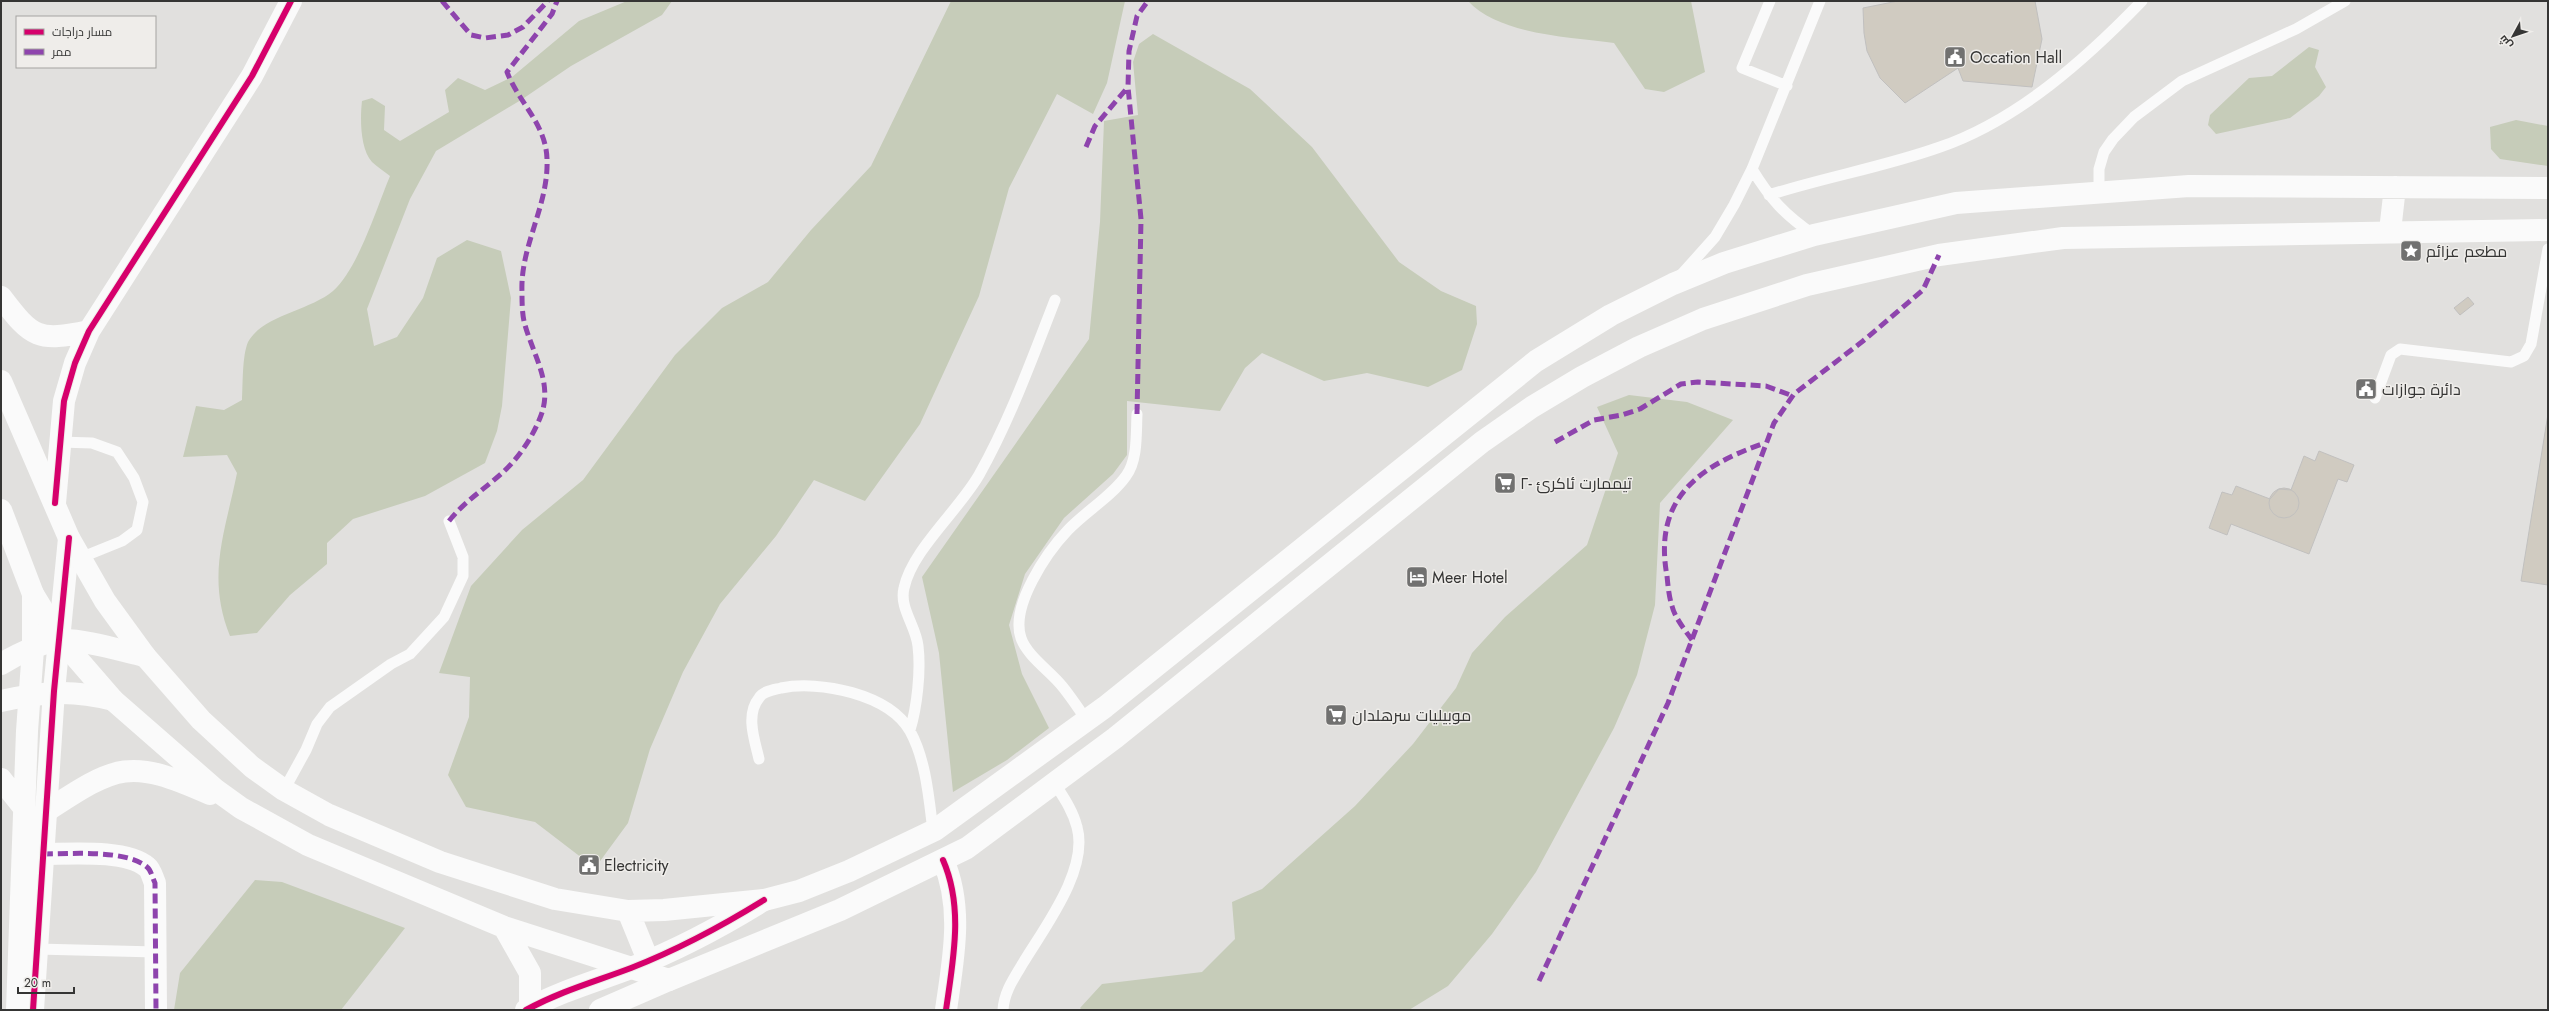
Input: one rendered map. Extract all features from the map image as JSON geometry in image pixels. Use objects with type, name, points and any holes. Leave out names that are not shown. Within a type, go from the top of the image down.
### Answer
[{"type":"main road","points":[[55,503],[60,442],[69,382],[89,331],[252,76],[291,1]]},
{"type":"main road","points":[[1,381],[69,538],[105,601],[145,656],[201,720],[252,767],[284,790],[329,815],[440,862],[555,899],[628,911],[664,910],[764,900],[799,891],[849,871],[933,831],[968,808],[1087,721],[1536,361],[1611,315],[1673,284],[1724,263],[1814,235],[1956,203],[2047,195],[2099,193],[2189,186],[2548,188]]},
{"type":"main road","points":[[2390,231],[2395,187]]},
{"type":"main road","points":[[600,1010],[668,980],[840,910],[966,848],[1055,784],[1115,738],[1440,474],[1532,406],[1639,348],[1703,319],[1807,285],[1939,254],[2063,238],[2390,231],[2548,230]]},
{"type":"main road","points":[[1,297],[19,321],[37,334],[54,338],[89,331]]},
{"type":"main road","points":[[1,510],[33,594],[60,640],[113,700],[216,790],[241,808]]},
{"type":"main road","points":[[17,1010],[35,810],[54,691],[69,538]]},
{"type":"main road","points":[[33,594],[33,649],[30,695],[35,810],[43,854],[33,1010]]},
{"type":"main road","points":[[1,664],[33,649],[60,640],[103,646],[145,656]]},
{"type":"main road","points":[[1,701],[54,691],[90,694],[113,700]]},
{"type":"main road","points":[[35,810],[88,783],[118,771],[138,769],[175,779],[241,808],[308,845],[504,928],[640,964],[668,980]]},
{"type":"main road","points":[[1,779],[35,810]]},
{"type":"main road","points":[[43,854],[91,854],[128,858],[148,867],[155,883],[156,1010]]},
{"type":"main road","points":[[943,860],[950,876],[954,899],[956,935],[945,1009]]},
{"type":"main road","points":[[528,1009],[554,994],[640,964],[724,924],[764,900]]},
{"type":"main road","points":[[628,911],[640,964]]},
{"type":"main road","points":[[504,928],[530,973],[528,1009]]},
{"type":"lane","points":[[1770,1],[1742,68],[1787,86]]},
{"type":"lane","points":[[1673,284],[1715,237],[1752,169],[1787,86],[1820,1]]},
{"type":"lane","points":[[1768,196],[1796,186],[1862,171],[1941,147],[1982,129],[2025,102],[2063,74],[2115,29],[2142,1]]},
{"type":"lane","points":[[2099,193],[2099,170],[2104,152],[2112,139],[2134,117],[2182,81],[2296,28],[2345,1]]},
{"type":"lane","points":[[1752,169],[1768,196],[1788,217],[1814,235]]},
{"type":"lane","points":[[2374,398],[2391,355],[2400,349],[2511,362],[2524,356],[2531,344],[2548,249]]},
{"type":"lane","points":[[910,730],[915,715],[918,646],[904,605],[904,589],[909,575],[928,542],[967,494],[979,474],[1019,387],[1055,300]]},
{"type":"lane","points":[[1087,721],[1062,686],[1027,650],[1021,638],[1019,628],[1024,599],[1039,568],[1068,530],[1126,476],[1132,464],[1137,414]]},
{"type":"lane","points":[[60,442],[92,443],[117,452],[134,478],[143,502],[137,530],[122,541],[80,558]]},
{"type":"lane","points":[[284,790],[306,750],[317,724],[330,707],[385,668],[410,654],[444,617],[463,576],[463,556],[449,521]]},
{"type":"lane","points":[[759,759],[752,729],[753,710],[759,697],[769,691],[794,686],[833,688],[863,697],[885,706],[902,720],[910,730],[918,751],[928,792],[933,831]]},
{"type":"lane","points":[[1003,1010],[1008,989],[1064,893],[1078,853],[1078,829],[1071,809],[1055,784]]},
{"type":"lane","points":[[37,949],[156,952]]},
{"type":"green space","points":[[627,1],[672,1],[662,15],[571,66],[521,100],[436,151],[410,199],[367,309],[374,346],[397,337],[423,298],[437,258],[467,240],[501,251],[511,298],[502,406],[497,431],[485,463],[425,496],[353,519],[327,543],[327,564],[290,595],[257,633],[230,636],[219,594],[219,574],[223,535],[237,473],[227,455],[183,457],[196,406],[224,410],[242,400],[243,371],[246,348],[248,342],[255,333],[264,325],[275,319],[312,304],[333,291],[351,268],[359,253],[390,176],[372,162],[365,149],[361,124],[362,101],[372,98],[385,106],[384,130],[400,141],[449,112],[445,90],[458,78],[485,90],[512,77],[579,21]]},
{"type":"green space","points":[[951,1],[1125,1],[1107,83],[1093,114],[1057,94],[1009,188],[979,296],[920,424],[865,501],[814,480],[776,536],[720,604],[683,672],[650,749],[628,823],[595,868],[535,822],[466,807],[448,775],[469,717],[470,677],[439,673],[471,586],[522,530],[583,480],[675,355],[722,308],[768,282],[811,230],[871,166]]},
{"type":"green space","points":[[1468,1],[1691,1],[1705,72],[1664,92],[1645,89],[1614,43],[1557,36],[1516,28],[1481,12]]},
{"type":"green space","points":[[1153,34],[1250,89],[1312,147],[1399,262],[1441,291],[1476,306],[1477,324],[1462,370],[1428,387],[1367,373],[1324,381],[1262,353],[1245,368],[1220,411],[1127,401],[1127,455],[1113,474],[1064,518],[1025,574],[1009,625],[1022,674],[1049,728],[1007,760],[953,792],[939,653],[922,577],[1089,339],[1100,222],[1104,121],[1138,115],[1133,62],[1139,44]]},
{"type":"green space","points":[[2309,47],[2319,50],[2315,67],[2326,87],[2319,96],[2290,118],[2216,134],[2208,125],[2210,115],[2249,78],[2272,76]]},
{"type":"green space","points":[[2516,120],[2548,126],[2548,166],[2500,159],[2491,149],[2490,127]]},
{"type":"green space","points":[[1629,395],[1687,402],[1733,420],[1660,503],[1655,605],[1637,675],[1614,728],[1536,872],[1492,934],[1448,986],[1409,1010],[1082,1010],[1080,1008],[1102,984],[1202,972],[1235,939],[1232,902],[1262,889],[1355,806],[1413,744],[1456,688],[1472,653],[1505,617],[1587,545],[1618,453],[1597,407]]},
{"type":"green space","points":[[255,880],[282,882],[405,928],[341,1010],[174,1010],[180,973]]},
{"type":"building","name":"Occation Hall","points":[[1898,1],[2035,1],[2042,39],[2032,87],[1963,81],[1958,68],[1905,103],[1880,78],[1867,51],[1864,33],[1863,8]]},
{"type":"building","points":[[2468,297],[2474,304],[2460,315],[2454,308]]},
{"type":"building","points":[[2548,414],[2548,585],[2521,581]]},
{"type":"building","points":[[2319,451],[2354,465],[2347,482],[2338,479],[2309,554],[2231,524],[2227,535],[2209,528],[2222,492],[2232,495],[2236,486],[2270,499],[2279,489],[2291,490],[2304,456],[2315,461]]},
{"type":"building","points":[[2284,488],[2295,492],[2299,503],[2295,514],[2284,518],[2273,514],[2269,503],[2273,492]]},
{"type":"marked path","points":[[442,1],[471,35],[485,38],[508,35],[523,27],[548,1]]},
{"type":"marked path","points":[[449,521],[467,502],[513,462],[533,433],[544,406],[544,383],[524,321],[522,292],[525,258],[544,193],[547,159],[542,135],[537,124],[518,94],[507,72],[552,14],[557,1]]},
{"type":"marked path","points":[[1137,414],[1141,219],[1128,87],[1129,51],[1137,16],[1148,1]]},
{"type":"marked path","points":[[1086,147],[1095,126],[1128,87]]},
{"type":"marked path","points":[[1539,981],[1668,703],[1774,423],[1794,394],[1863,341],[1923,290],[1939,255]]},
{"type":"marked path","points":[[1555,442],[1594,420],[1622,415],[1640,409],[1681,384],[1698,382],[1766,386],[1793,396]]},
{"type":"marked path","points":[[1692,640],[1675,615],[1668,588],[1664,549],[1667,526],[1674,506],[1686,489],[1701,475],[1719,463],[1741,452],[1765,443]]},
{"type":"marked path","points":[[43,854],[82,853],[126,857],[138,861],[147,867],[151,872],[155,883],[156,1010]]},
{"type":"cycle path","points":[[55,503],[64,401],[75,363],[89,331],[252,76],[291,1]]},
{"type":"cycle path","points":[[33,1010],[54,691],[69,538]]},
{"type":"cycle path","points":[[943,860],[949,878],[955,915],[954,953],[946,1010]]},
{"type":"cycle path","points":[[526,1010],[565,992],[631,968],[665,953],[716,928],[764,900]]},
{"type":"place","name":"Occation Hall","points":[[1955,57]]},
{"type":"place","name":"مطعم عزائم","points":[[2411,251]]},
{"type":"place","name":"دائرة جوازات","points":[[2366,389]]},
{"type":"place","name":"تيممارت ئاكرئ -٢","points":[[1505,483]]},
{"type":"place","name":"Meer Hotel","points":[[1417,577]]},
{"type":"place","name":"موبيليات سرهلدان","points":[[1336,715]]},
{"type":"place","name":"Electricity","points":[[589,865]]}]
